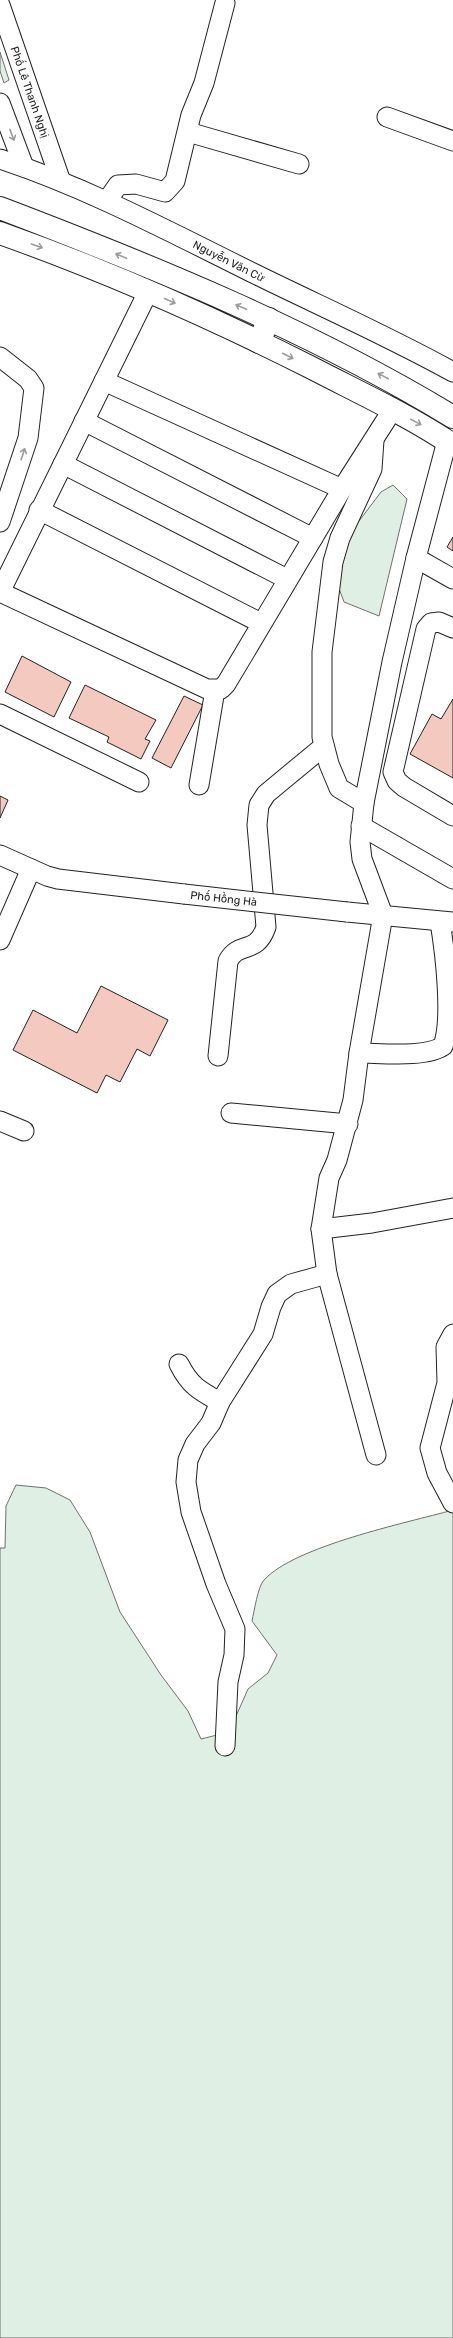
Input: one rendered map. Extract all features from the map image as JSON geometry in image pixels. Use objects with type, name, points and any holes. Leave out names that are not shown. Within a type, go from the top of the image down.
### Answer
[{"type":"main road","points":[[0,208],[75,236],[269,319],[385,377],[453,417]]},
{"type":"main road","points":[[0,234],[70,258],[259,342],[393,409],[450,443]]},
{"type":"main road","points":[[259,342],[269,319]]},
{"type":"street","points":[[107,201],[112,191],[118,185],[126,183],[165,192],[175,181],[225,3]]},
{"type":"street","name":"Phố Lê Thanh Nghị","points":[[0,5],[60,179]]},
{"type":"street","points":[[0,103],[24,167]]},
{"type":"street","points":[[387,117],[453,141]]},
{"type":"street","points":[[188,132],[299,164]]},
{"type":"street","name":"Nguyễn Văn Cừ","points":[[0,159],[60,179],[107,201],[308,300],[396,340],[453,372]]},
{"type":"street","points":[[148,292],[39,510],[0,592],[207,689],[221,689],[226,684],[287,579],[393,409]]},
{"type":"street","points":[[0,356],[28,378],[34,388],[28,438],[6,488],[0,522]]},
{"type":"street","points":[[104,381],[342,490]]},
{"type":"street","points":[[84,421],[313,538]]},
{"type":"street","points":[[364,802],[339,788],[328,764],[322,737],[322,652],[333,562],[340,538],[372,468],[374,439]]},
{"type":"street","points":[[376,1455],[327,1274],[320,1229],[329,1178],[348,1124],[383,915],[362,859],[360,842],[364,802],[392,662],[416,558],[450,443]]},
{"type":"street","points":[[63,464],[287,579]]},
{"type":"street","points":[[39,510],[261,623]]},
{"type":"street","points":[[416,558],[453,579]]},
{"type":"street","points":[[453,628],[439,622],[431,623],[426,629],[393,772],[397,781],[404,787],[453,816]]},
{"type":"street","points":[[199,785],[215,690]]},
{"type":"street","points":[[0,714],[139,782]]},
{"type":"street","points":[[218,1056],[228,961],[231,956],[240,949],[253,946],[262,939],[266,927],[256,825],[259,805],[266,794],[276,784],[324,746]]},
{"type":"street","points":[[362,826],[453,879]]},
{"type":"street","name":"Phố Hồng Hà","points":[[0,855],[58,879],[446,922]]},
{"type":"street","points":[[0,940],[31,869]]},
{"type":"street","points":[[359,1053],[432,1050],[443,1046],[450,1035],[446,922]]},
{"type":"street","points":[[230,1113],[348,1124]]},
{"type":"street","points":[[0,1121],[24,1131]]},
{"type":"street","points":[[320,1229],[453,1208]]},
{"type":"street","points":[[225,1746],[228,1682],[234,1655],[235,1629],[216,1584],[191,1512],[186,1482],[190,1454],[220,1402],[264,1334],[270,1307],[277,1294],[291,1284],[327,1274]]},
{"type":"street","points":[[453,1334],[446,1347],[447,1383],[430,1448],[437,1473],[453,1503]]},
{"type":"street","points":[[179,1364],[187,1380],[196,1389],[220,1402]]},
{"type":"green space","points":[[0,52],[9,80],[4,83],[0,71]]},
{"type":"green space","points":[[393,485],[407,499],[379,616],[344,602],[337,583],[350,533],[381,492]]},
{"type":"green space","points":[[16,1485],[46,1488],[70,1500],[90,1532],[120,1612],[161,1675],[188,1711],[201,1739],[229,1732],[248,1689],[268,1673],[277,1655],[252,1621],[258,1593],[264,1580],[279,1568],[325,1546],[352,1537],[453,1510],[453,2338],[0,2338],[0,1548],[5,1548],[6,1506]]},
{"type":"building","points":[[453,537],[453,551],[447,547]]},
{"type":"building","points":[[22,656],[71,682],[54,717],[5,692]]},
{"type":"building","points":[[85,685],[156,720],[145,739],[150,741],[141,759],[107,742],[109,737],[69,718]]},
{"type":"building","points":[[184,696],[203,705],[171,768],[152,758]]},
{"type":"building","points":[[453,699],[453,778],[410,754],[432,714],[441,719]]},
{"type":"building","points":[[0,796],[8,800],[0,818]]},
{"type":"building","points":[[101,986],[168,1020],[150,1056],[137,1049],[120,1082],[106,1075],[97,1093],[13,1050],[33,1010],[77,1033]]}]
